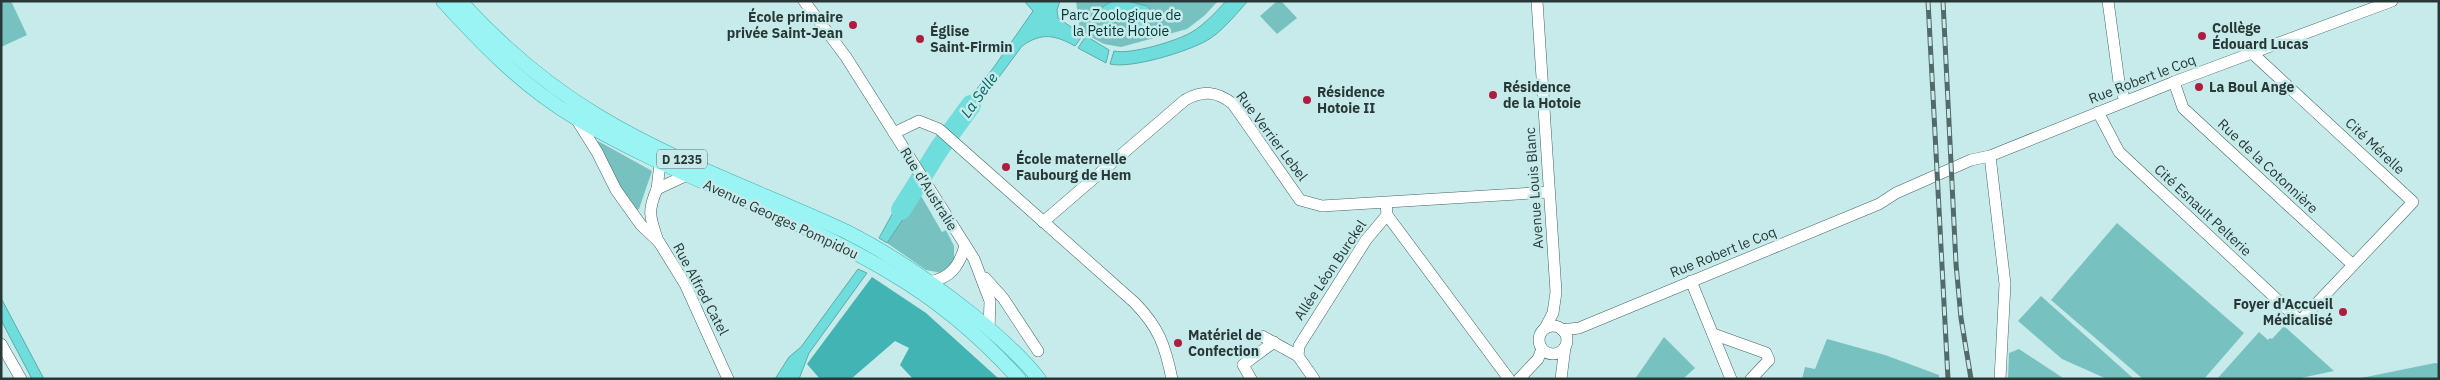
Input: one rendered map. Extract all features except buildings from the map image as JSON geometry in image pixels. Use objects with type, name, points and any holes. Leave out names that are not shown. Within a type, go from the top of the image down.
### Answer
[{"type":"main road","name":"Avenue Georges Pompidou","points":[[443,1],[483,45],[510,70],[531,88],[575,117],[661,157],[846,232],[929,282],[989,329]]},
{"type":"main road","name":"Avenue Georges Pompidou","points":[[460,1],[491,35],[536,75],[687,176],[848,249],[892,273],[975,334],[1019,379]]},
{"type":"main road","name":"D 1235","points":[[989,329],[1039,379]]},
{"type":"street","name":"Rue d'Australie","points":[[804,1],[846,57],[981,273],[1003,298],[1038,351]]},
{"type":"street","name":"Avenue Louis Blanc","points":[[1537,1],[1556,292],[1552,313],[1559,334],[1561,377]]},
{"type":"street","points":[[2108,1],[2119,82],[2125,101]]},
{"type":"street","name":"Rue Robert le Coq","points":[[1546,352],[1559,353],[1559,334],[1579,328],[1879,204],[1912,194],[1951,178],[1990,156],[2125,101],[2251,52],[2392,1]]},
{"type":"street","name":"Cité Mérelle","points":[[2251,52],[2413,202],[2353,265]]},
{"type":"street","name":"Rue de la Cotonnière","points":[[2174,82],[2183,108],[2353,265]]},
{"type":"street","name":"Rue Verrier Lebel","points":[[1043,222],[1185,100],[1199,93],[1209,92],[1219,94],[1233,104],[1300,200],[1322,206],[1549,192]]},
{"type":"street","name":"Cité Esnault Pelterie","points":[[2098,112],[2119,152],[2300,321],[2353,265]]},
{"type":"street","name":"Rue Alfred Catel","points":[[575,117],[597,152],[616,190],[641,225],[659,242],[697,308],[728,379]]},
{"type":"street","points":[[894,133],[919,122],[939,129],[1135,303],[1150,320],[1166,349],[1172,379]]},
{"type":"street","points":[[1990,156],[2000,228],[2006,292],[2000,379]]},
{"type":"street","points":[[659,242],[649,215],[650,206],[657,188],[661,157]]},
{"type":"street","points":[[657,188],[687,176]]},
{"type":"street","name":"Allée Léon Burckel","points":[[1298,356],[1303,337],[1366,240],[1387,215],[1386,203]]},
{"type":"street","points":[[1387,215],[1509,379]]},
{"type":"street","name":"Rue d'Australie","points":[[929,282],[939,280],[956,268],[965,246]]},
{"type":"street","name":"Rue d'Australie","points":[[981,273],[990,301],[989,329]]},
{"type":"street","points":[[1691,282],[1731,379]]},
{"type":"street","points":[[1518,379],[1546,352],[1539,338],[1559,334]]},
{"type":"street","points":[[1713,334],[1766,353],[1769,360],[1751,379]]},
{"type":"street","points":[[1262,336],[1298,356],[1314,379]]},
{"type":"street","points":[[1251,379],[1243,365],[1274,342]]},
{"type":"street","points":[[1,344],[21,379]]},
{"type":"street","name":"Avenue Louis Blanc","points":[[1546,352],[1561,377]]},
{"type":"green space","points":[[11,1],[27,35],[1,47],[1,3]]},
{"type":"green space","name":"Parc Zoologique de la Petite Hotoie","points":[[1076,1],[1218,1],[1204,16],[1187,29],[1121,47],[1104,44],[1080,31]]},
{"type":"green space","points":[[1277,1],[1281,1],[1297,18],[1277,34],[1260,16]]},
{"type":"green space","points":[[598,141],[652,171],[639,209],[637,210],[626,200],[597,146]]},
{"type":"green space","points":[[920,194],[942,232],[946,230],[954,246],[954,262],[942,273],[926,270],[887,243]]},
{"type":"green space","points":[[2117,223],[2244,333],[2204,379],[2143,379],[2051,300]]},
{"type":"green space","points":[[2041,296],[2134,379],[2107,379],[2062,359],[2018,321]]},
{"type":"green space","points":[[2284,326],[2334,371],[2296,379],[2217,379],[2259,332],[2268,340],[2272,339]]},
{"type":"green space","points":[[1664,337],[1695,368],[1683,379],[1635,379]]},
{"type":"green space","points":[[1827,339],[1885,355],[1939,375],[1939,379],[1802,379],[1805,367],[1815,369]]},
{"type":"green space","points":[[2019,349],[2066,379],[2008,379],[2009,353]]},
{"type":"green space","points":[[2435,363],[2439,364],[2439,379],[2356,379]]},
{"type":"shaded area","points":[[872,277],[926,313],[999,379],[913,379],[900,365],[909,348],[895,341],[851,379],[820,379],[807,364]]},
{"type":"water","points":[[1024,1],[1060,1],[1057,10],[1058,18],[1083,35],[1075,46],[1055,37],[1042,37],[1022,46],[959,131],[950,123],[994,67],[1033,11]]},
{"type":"water","points":[[1113,1],[1127,1],[1147,6],[1152,15],[1150,25],[1140,28],[1121,21],[1106,24],[1099,18],[1100,12],[1101,9]]},
{"type":"water","points":[[1226,1],[1248,1],[1212,38],[1186,50],[1158,59],[1131,64],[1110,64],[1114,51],[1131,51],[1153,46],[1192,32],[1206,22]]},
{"type":"water","points":[[1086,36],[1109,50],[1106,63],[1078,48]]},
{"type":"water","points":[[936,140],[947,150],[931,174],[923,161]]},
{"type":"water","points":[[911,180],[920,194],[887,243],[879,238]]},
{"type":"water","points":[[858,269],[867,273],[809,353],[799,379],[775,379],[789,357],[801,347]]},
{"type":"water","points":[[1,298],[44,379],[32,379],[1,320]]},
{"type":"waterway","name":"La Selle","points":[[901,210],[939,149],[971,105]]},
{"type":"railway","points":[[1928,1],[1948,379]]},
{"type":"railway","points":[[1943,1],[1956,264],[1961,318],[1971,379]]},
{"type":"place","name":"École primaire privée Saint-Jean","points":[[853,25]]},
{"type":"place","name":"Collège Édouard Lucas","points":[[2202,36]]},
{"type":"place","name":"Église Saint-Firmin","points":[[920,39]]},
{"type":"place","name":"La Boul Ange","points":[[2199,87]]},
{"type":"place","name":"Résidence de la Hotoie","points":[[1493,95]]},
{"type":"place","name":"Résidence Hotoie II","points":[[1307,100]]},
{"type":"place","name":"École maternelle Faubourg de Hem","points":[[1006,167]]},
{"type":"place","name":"Foyer d'Accueil Médicalisé","points":[[2343,312]]},
{"type":"place","name":"Matériel de Confection","points":[[1178,343]]}]
